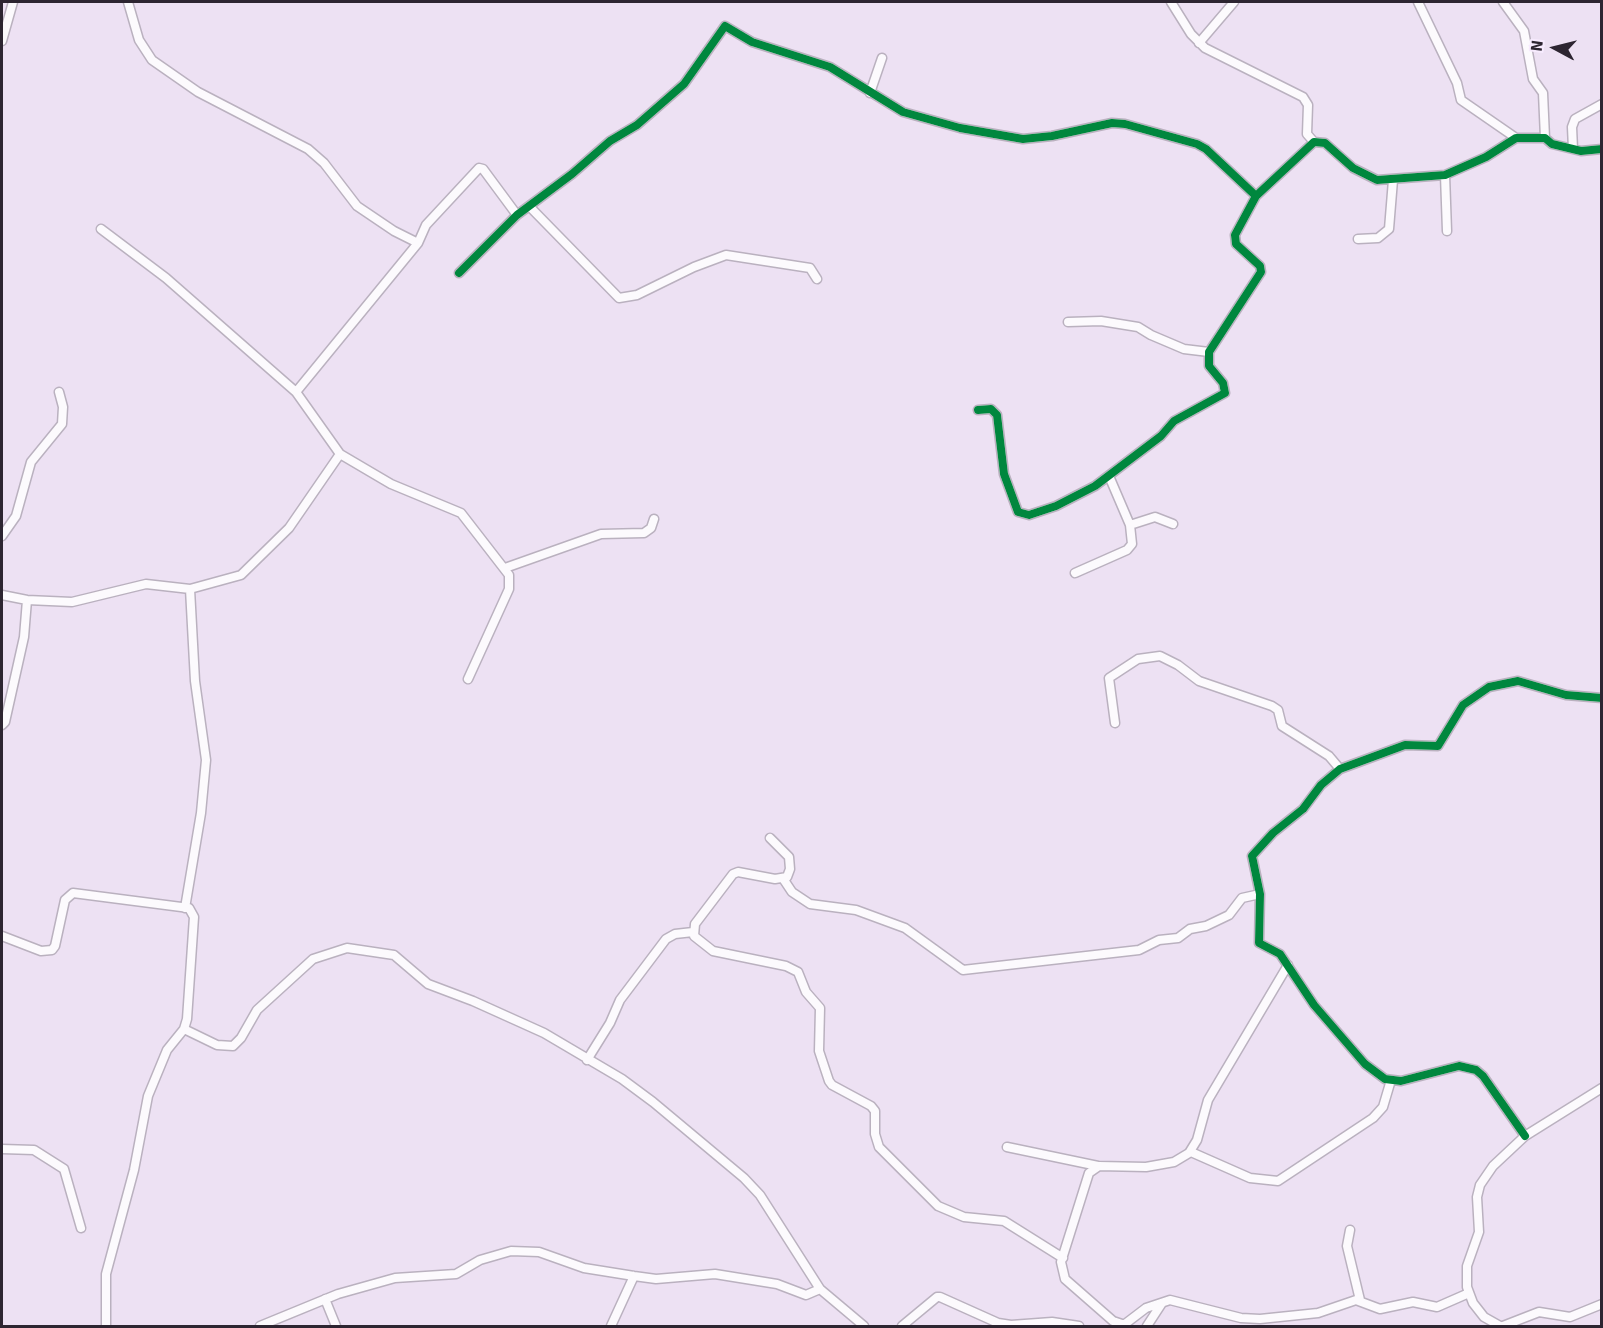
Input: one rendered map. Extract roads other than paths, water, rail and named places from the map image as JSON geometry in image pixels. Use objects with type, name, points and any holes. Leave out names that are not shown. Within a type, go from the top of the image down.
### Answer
[{"type":"street","points":[[2,41],[13,2]]},
{"type":"street","points":[[128,2],[139,40],[152,60],[198,92],[308,149],[330,171],[357,206],[394,231],[418,243]]},
{"type":"street","points":[[1171,2],[1199,43],[1250,73],[1303,97],[1308,105],[1307,134],[1314,142],[1325,143],[1364,174],[1377,180],[1444,175],[1486,157],[1516,138],[1545,138],[1552,144],[1573,149],[1602,149]]},
{"type":"street","points":[[1199,43],[1234,2]]},
{"type":"street","points":[[1418,2],[1456,83],[1461,100],[1516,138]]},
{"type":"street","points":[[1503,2],[1524,31],[1533,79],[1543,93],[1545,138]]},
{"type":"street","points":[[459,273],[517,215],[530,207],[610,141],[637,124],[684,84],[725,26],[752,42],[830,67],[870,93],[916,117],[960,128],[1023,139],[1052,136],[1112,123],[1125,124],[1206,149],[1256,196]]},
{"type":"street","points":[[870,93],[882,58]]},
{"type":"street","points":[[1573,149],[1572,128],[1575,119],[1602,104]]},
{"type":"street","points":[[978,410],[991,409],[997,415],[1004,474],[1015,506],[1022,514],[1029,515],[1056,506],[1109,476],[1161,436],[1174,420],[1225,393],[1223,383],[1209,366],[1209,352],[1261,272],[1260,266],[1235,240],[1256,196],[1314,142]]},
{"type":"street","points":[[296,392],[418,243],[426,225],[479,168],[483,169],[517,215]]},
{"type":"street","points":[[1444,175],[1447,231]]},
{"type":"street","points":[[1358,239],[1378,238],[1389,229],[1393,180]]},
{"type":"street","points":[[530,207],[619,298],[645,291],[694,267],[726,255],[810,268],[817,279]]},
{"type":"street","points":[[101,229],[166,278],[296,392],[340,454],[395,486],[461,513],[509,575],[509,589],[468,680]]},
{"type":"street","points":[[1068,322],[1101,321],[1138,327],[1185,349],[1209,352]]},
{"type":"street","points":[[2,536],[16,516],[31,462],[62,424],[63,407],[59,392]]},
{"type":"street","points":[[2,595],[27,600],[72,602],[146,584],[190,589],[244,573],[289,528],[340,454]]},
{"type":"street","points":[[1075,573],[1127,550],[1132,544],[1130,525],[1109,476]]},
{"type":"street","points":[[1130,525],[1155,517],[1173,524]]},
{"type":"street","points":[[505,568],[600,534],[644,533],[651,528],[654,519]]},
{"type":"street","points":[[184,908],[201,813],[206,760],[195,681],[190,589]]},
{"type":"street","points":[[2,725],[5,722],[24,637],[27,600]]},
{"type":"street","points":[[1116,723],[1109,678],[1138,658],[1160,656],[1170,660],[1199,681],[1278,710],[1282,726],[1329,756],[1340,769]]},
{"type":"street","points":[[1525,1136],[1483,1076],[1476,1070],[1459,1066],[1408,1080],[1391,1080],[1365,1064],[1314,1005],[1280,954],[1258,943],[1260,894],[1252,859],[1255,852],[1304,809],[1321,785],[1340,769],[1405,745],[1438,746],[1463,705],[1489,687],[1518,681],[1572,696],[1602,698]]},
{"type":"street","points":[[770,838],[789,856],[790,869],[784,880]]},
{"type":"street","points":[[1063,1258],[1004,1221],[964,1217],[938,1206],[879,1147],[875,1134],[874,1111],[871,1106],[829,1081],[819,1051],[820,1008],[806,992],[798,972],[786,966],[713,951],[697,941],[693,932],[695,924],[733,874],[738,872],[784,880],[792,892],[810,904],[855,910],[904,928],[963,970],[1139,950],[1159,940],[1178,938],[1190,929],[1206,926],[1229,915],[1242,898],[1260,894]]},
{"type":"street","points":[[2,936],[41,951],[52,950],[56,946],[65,900],[73,893],[184,908],[193,913],[195,921],[184,1029],[167,1050],[148,1096],[134,1170],[106,1274],[106,1326]]},
{"type":"street","points":[[587,1060],[610,1023],[620,1000],[666,939],[675,934],[693,932]]},
{"type":"street","points":[[184,1029],[217,1045],[233,1046],[241,1038],[256,1010],[313,959],[347,948],[394,955],[437,988],[474,1001],[544,1033],[622,1079],[744,1178],[760,1195],[820,1288],[864,1326]]},
{"type":"street","points":[[1007,1147],[1099,1166],[1146,1167],[1174,1162],[1191,1152],[1208,1100],[1288,965]]},
{"type":"street","points":[[1191,1152],[1250,1178],[1278,1181],[1373,1118],[1383,1107],[1391,1080]]},
{"type":"street","points":[[1602,1088],[1525,1136],[1493,1166],[1480,1185],[1477,1197],[1479,1232],[1467,1266],[1468,1293],[1484,1317],[1501,1326],[1539,1312],[1570,1317],[1602,1304]]},
{"type":"street","points":[[2,1149],[34,1150],[64,1169],[81,1228]]},
{"type":"street","points":[[1099,1166],[1087,1176],[1061,1268],[1068,1284],[1113,1325],[1125,1324],[1146,1308],[1170,1300],[1234,1316],[1260,1319],[1318,1313],[1350,1300],[1360,1300],[1380,1309],[1413,1302],[1437,1307],[1468,1293]]},
{"type":"street","points":[[1350,1230],[1348,1251],[1360,1300]]},
{"type":"street","points":[[260,1326],[325,1299],[395,1278],[456,1274],[480,1260],[510,1251],[539,1252],[584,1268],[656,1279],[715,1274],[777,1284],[806,1295],[820,1288]]},
{"type":"street","points":[[611,1326],[634,1276]]},
{"type":"street","points":[[902,1326],[940,1296],[998,1323],[1011,1325],[1052,1322],[1079,1326]]},
{"type":"street","points":[[325,1299],[336,1326]]},
{"type":"street","points":[[1147,1326],[1162,1302]]}]
